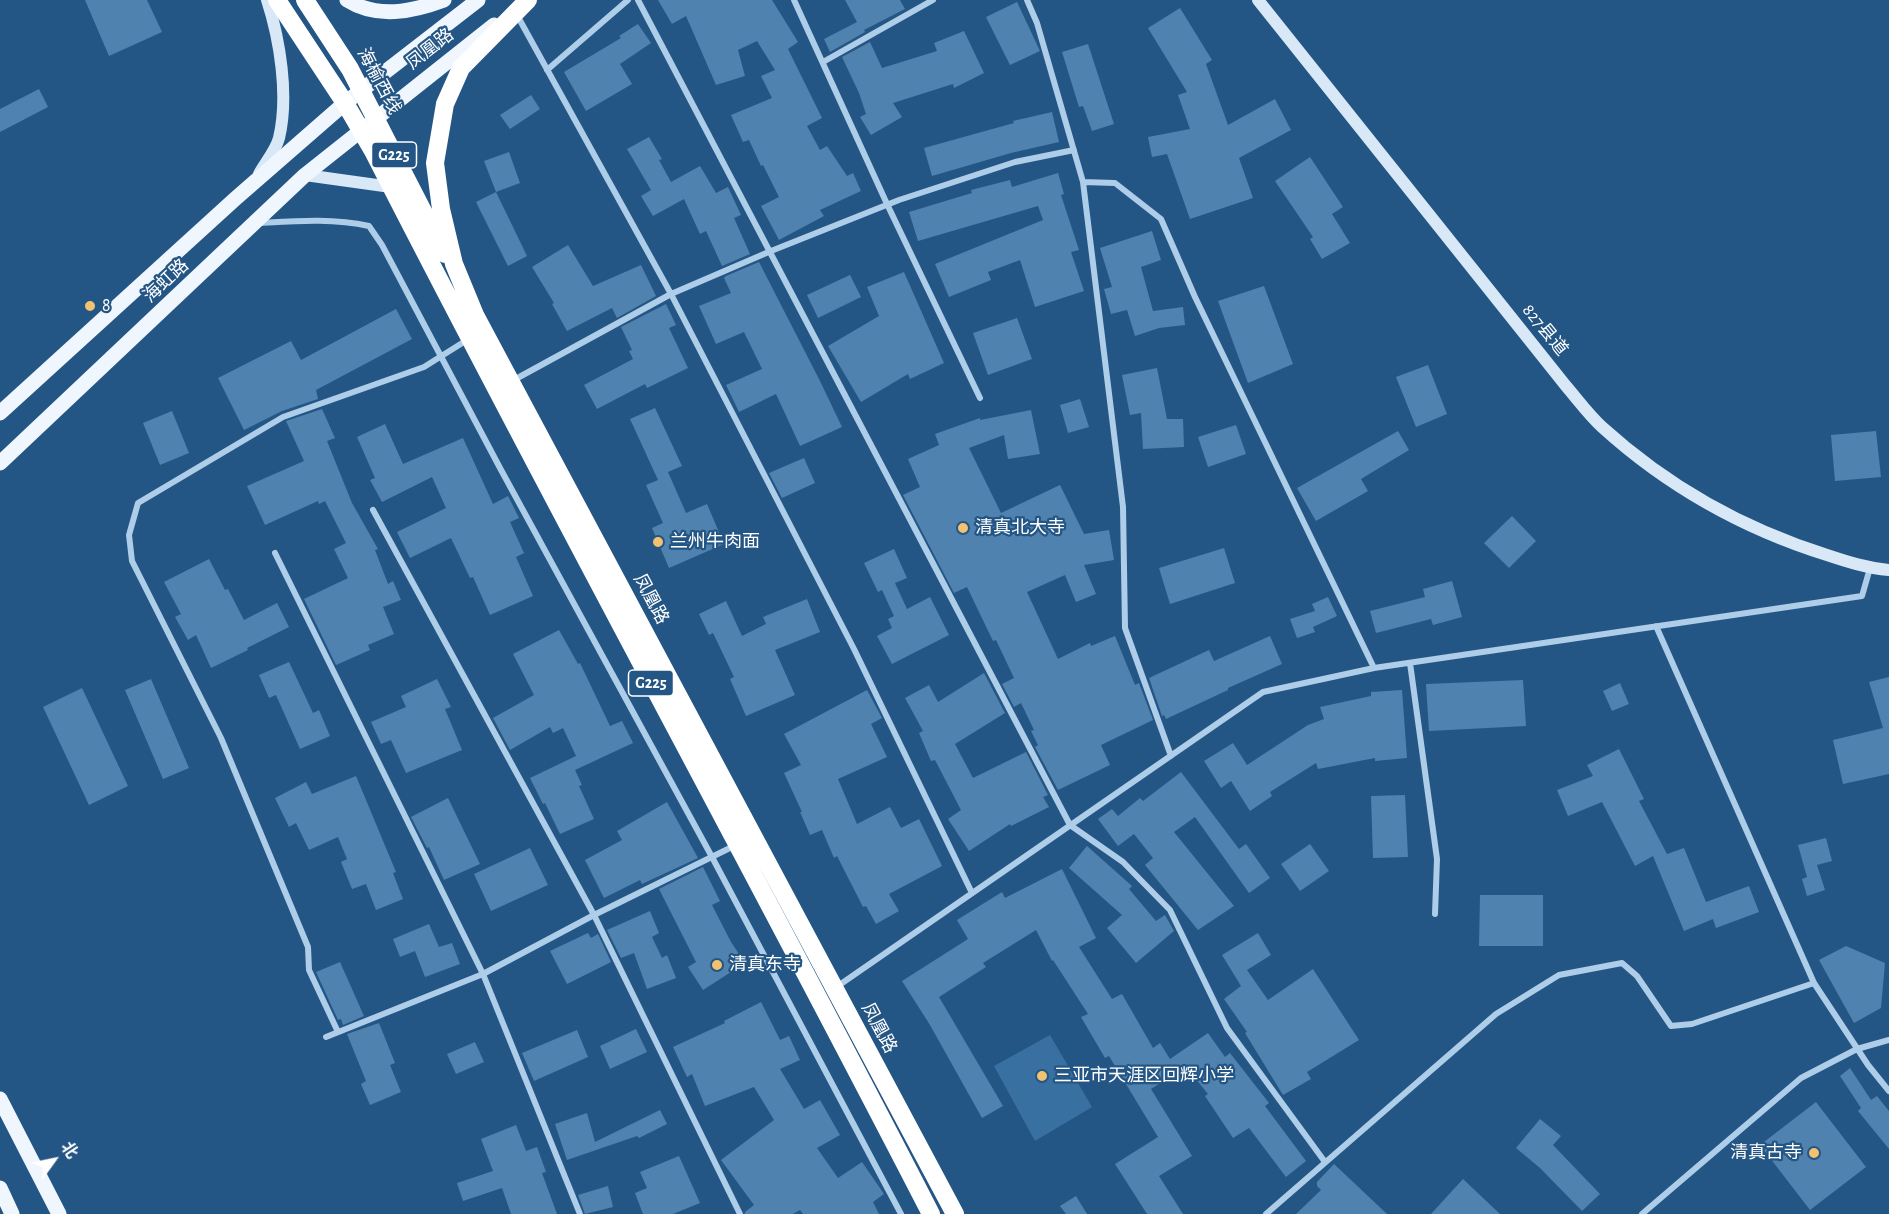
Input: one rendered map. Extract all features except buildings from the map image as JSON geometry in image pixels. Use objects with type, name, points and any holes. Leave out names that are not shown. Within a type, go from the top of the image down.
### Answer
[{"type":"highway","name":"G225","points":[[277,0],[345,103],[360,130]]},
{"type":"highway","name":"海榆西线","points":[[305,0],[350,69],[475,315]]},
{"type":"highway","name":"凤凰路","points":[[523,4],[461,68],[445,104],[435,163],[441,209],[454,264],[475,315],[827,993],[931,1214]]},
{"type":"highway","name":"凤凰路","points":[[360,130],[736,845],[827,993],[955,1214]]},
{"type":"main road","points":[[254,181],[279,140],[284,105],[274,23],[267,0]]},
{"type":"main road","points":[[347,0],[383,13],[421,9],[444,0]]},
{"type":"main road","name":"凤凰路","points":[[345,103],[478,0]]},
{"type":"main road","name":"827县道","points":[[1258,0],[1566,386],[1601,426],[1652,467],[1717,510],[1791,544],[1870,568],[1889,570]]},
{"type":"main road","name":"凤凰路","points":[[360,130],[523,4]]},
{"type":"main road","name":"海虹路","points":[[0,412],[254,181],[345,103]]},
{"type":"main road","name":"海虹路","points":[[0,462],[305,175],[360,130]]},
{"type":"main road","points":[[305,175],[391,187]]},
{"type":"main road","points":[[0,1099],[59,1214]]},
{"type":"main road","points":[[0,1188],[12,1214]]},
{"type":"street","points":[[547,70],[628,0]]},
{"type":"street","points":[[638,0],[1070,825],[1122,862],[1170,910],[1227,1028],[1325,1162]]},
{"type":"street","points":[[794,0],[887,204],[980,398]]},
{"type":"street","points":[[822,63],[919,3],[933,0]]},
{"type":"street","points":[[1027,0],[1038,23],[1083,182],[1123,507],[1125,628],[1171,756]]},
{"type":"street","points":[[523,4],[547,70],[670,294],[854,649],[972,893]]},
{"type":"street","points":[[511,382],[670,294],[771,251],[887,204],[1015,162],[1074,150]]},
{"type":"street","points":[[1083,182],[1115,183],[1161,219],[1195,297],[1374,668]]},
{"type":"street","points":[[255,224],[314,220],[351,222],[369,226],[382,244],[901,1214]]},
{"type":"street","points":[[338,1032],[309,970],[308,946],[221,738],[132,561],[129,535],[138,503],[283,417],[424,367],[470,338]]},
{"type":"street","points":[[373,510],[594,915],[740,1214]]},
{"type":"street","points":[[275,553],[483,974],[580,1214]]},
{"type":"street","points":[[827,993],[1263,692],[1374,668],[1862,596],[1870,568]]},
{"type":"street","points":[[1656,626],[1814,983],[1857,1049],[1889,1091]]},
{"type":"street","points":[[1410,663],[1437,859],[1435,914]]},
{"type":"street","points":[[326,1037],[483,974],[594,915],[736,845]]},
{"type":"street","points":[[1266,1214],[1496,1014],[1559,975],[1622,963],[1637,976],[1671,1026],[1692,1024],[1814,983]]},
{"type":"street","points":[[1642,1214],[1801,1078],[1857,1049],[1889,1040]]},
{"type":"shaded area","points":[[1050,1035],[1092,1107],[1035,1141],[994,1066]]},
{"type":"place","name":"8","points":[[90,306]]},
{"type":"place","name":"清真北大寺","points":[[963,528]]},
{"type":"place","name":"兰州牛肉面","points":[[658,542]]},
{"type":"place","name":"清真东寺","points":[[717,965]]},
{"type":"place","name":"三亚市天涯区回辉小学","points":[[1042,1076]]},
{"type":"place","name":"清真古寺","points":[[1814,1153]]}]
